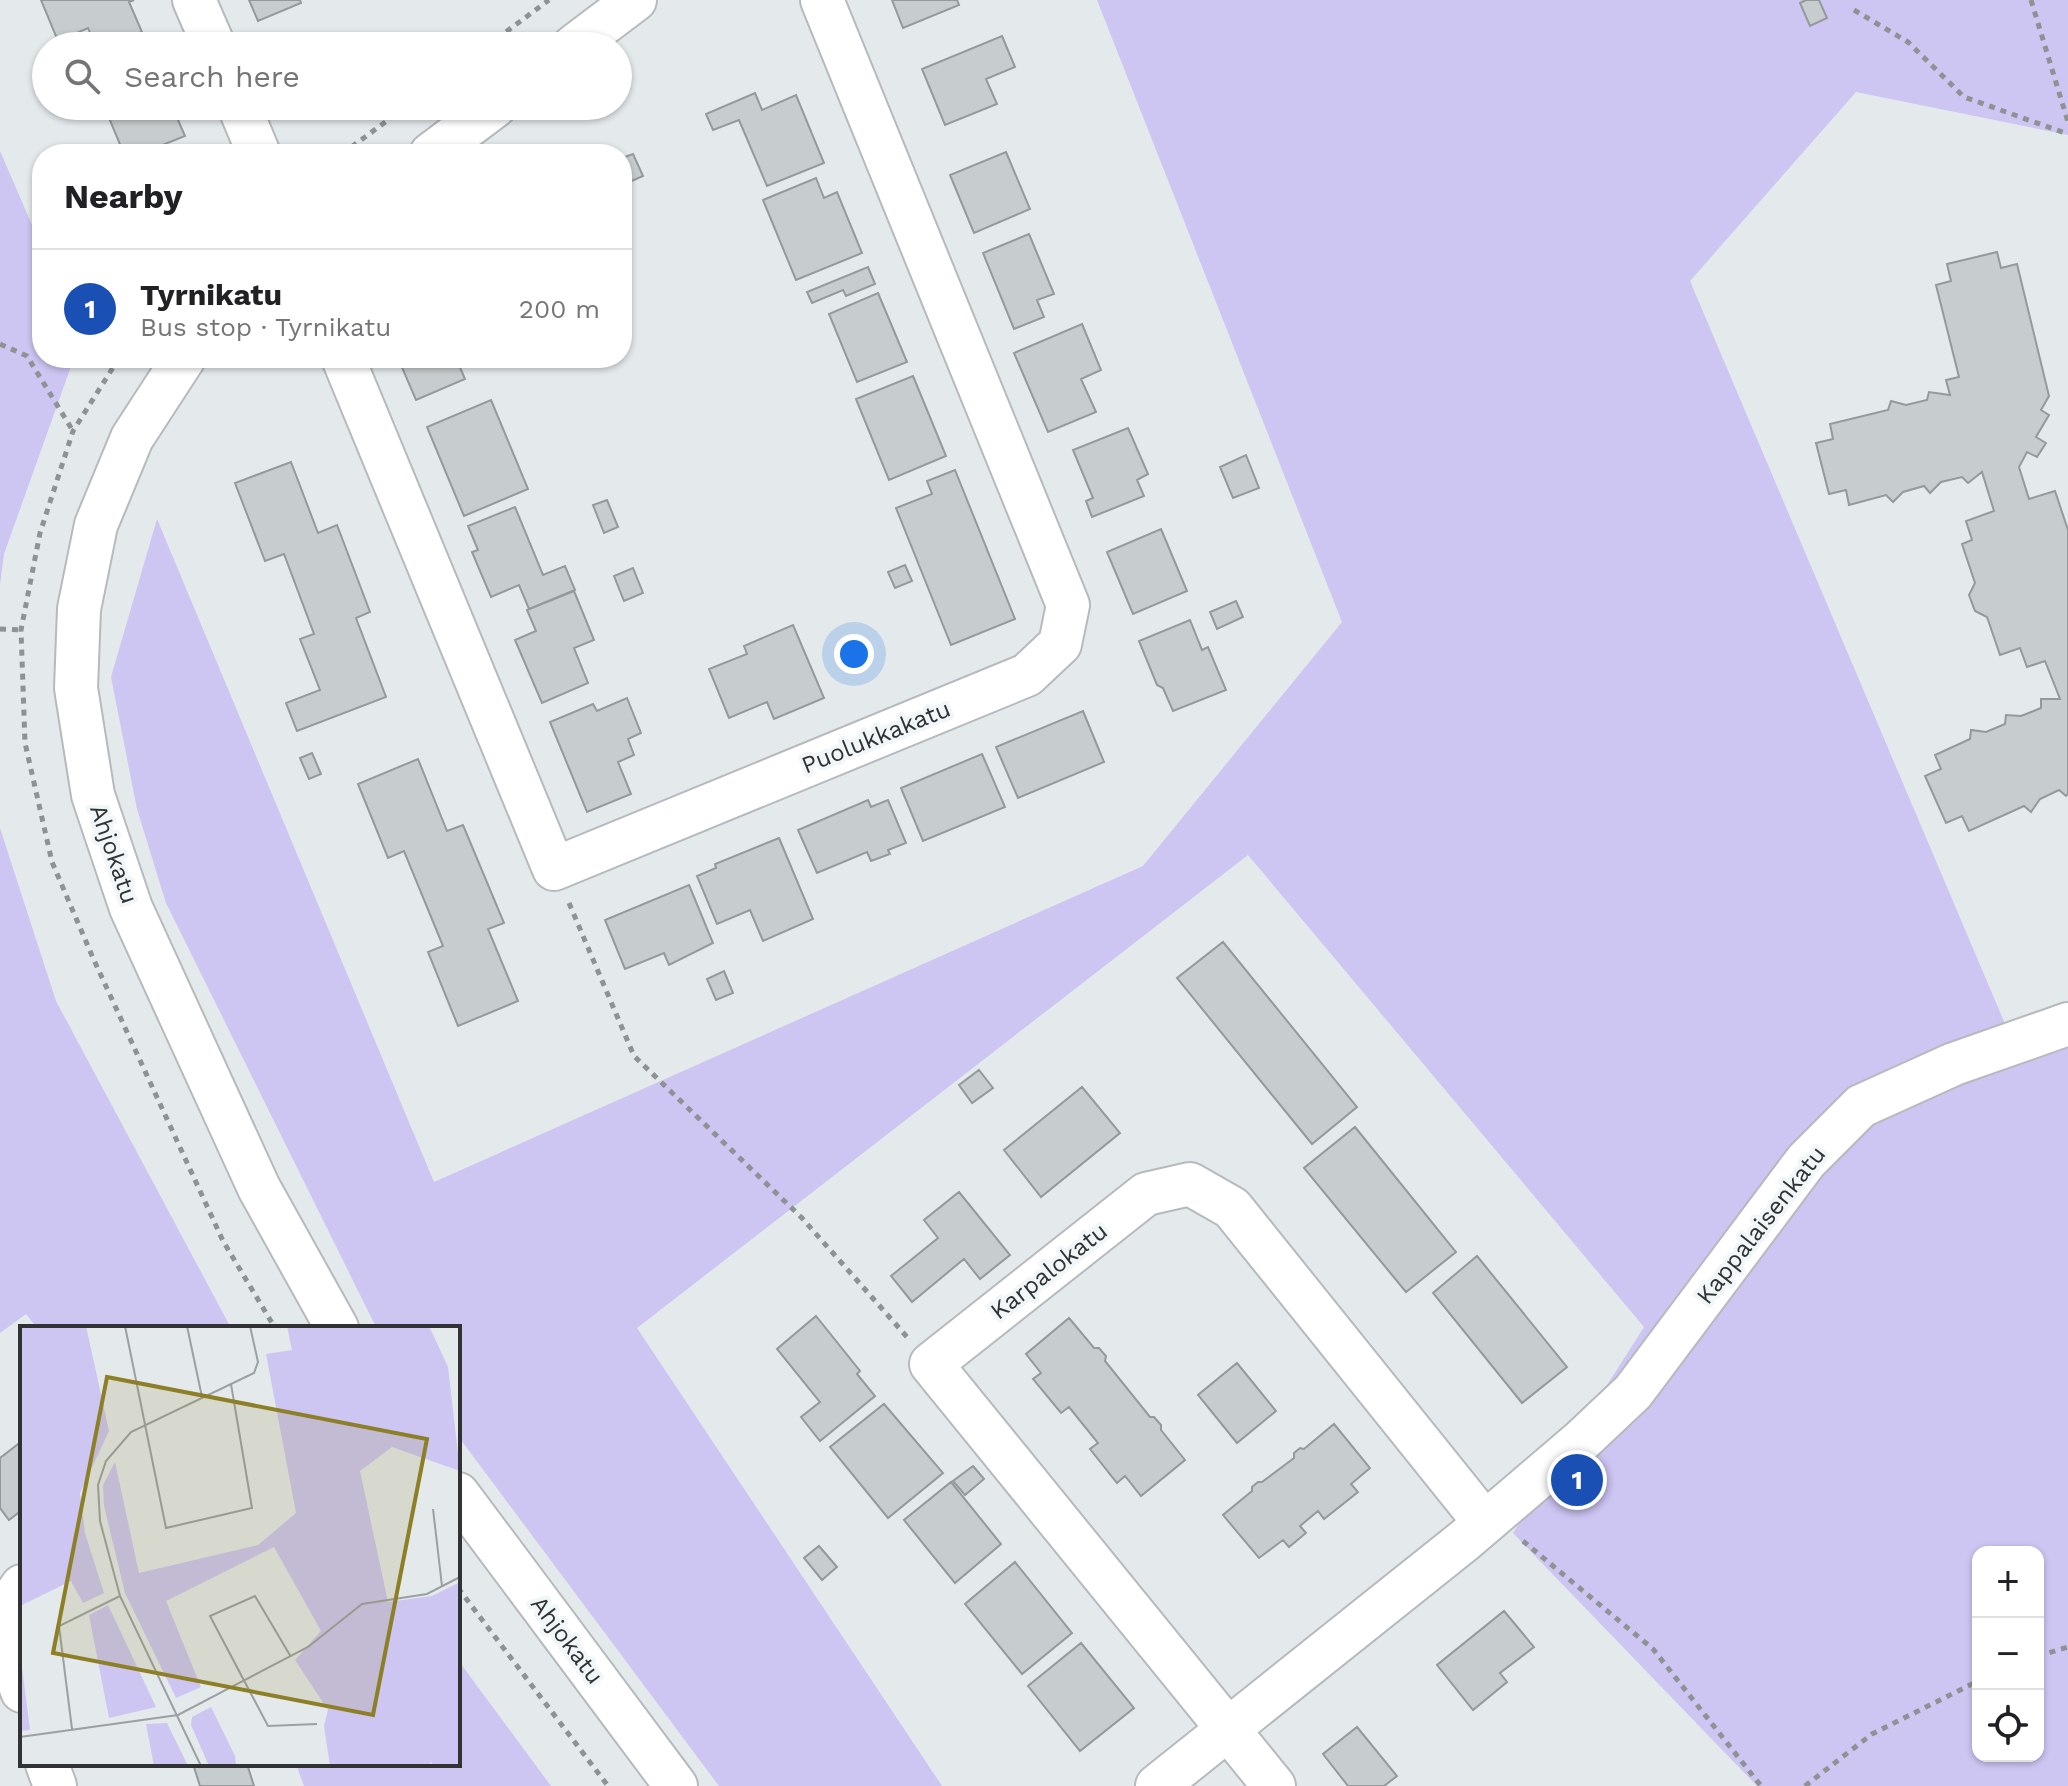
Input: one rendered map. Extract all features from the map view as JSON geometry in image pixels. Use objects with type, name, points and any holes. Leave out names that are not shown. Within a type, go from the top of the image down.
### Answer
[{"type":"street","points":[[194,0],[208,32]]},
{"type":"street","name":"Puolukkakatu","points":[[554,869],[1027,675],[1060,644],[1068,605],[822,0]]},
{"type":"street","points":[[590,32],[620,5]]},
{"type":"street","points":[[245,120],[255,144]]},
{"type":"street","points":[[444,144],[476,120]]},
{"type":"street","name":"Ahjokatu","points":[[178,368],[132,438],[96,525],[79,609],[76,688],[93,795],[131,908],[259,1188],[336,1326]]},
{"type":"street","points":[[347,368],[554,869]]},
{"type":"street","name":"Kappalaisenkatu","points":[[1157,1786],[1489,1519],[1633,1392],[1806,1161],[1861,1106],[1954,1064],[2068,1024]]},
{"type":"street","name":"Karpalokatu","points":[[931,1364],[1146,1194],[1190,1184],[1232,1208],[1489,1519]]},
{"type":"street","points":[[931,1364],[1274,1786]]},
{"type":"street","name":"Ahjokatu","points":[[460,1497],[676,1786]]},
{"type":"street","points":[[20,1589],[7,1607],[4,1640],[20,1685]]},
{"type":"street","points":[[48,1766],[55,1786]]},
{"type":"path","points":[[506,32],[549,0]]},
{"type":"path","points":[[2031,0],[2068,122]]},
{"type":"path","points":[[1854,10],[1908,42],[1964,97],[2068,134]]},
{"type":"path","points":[[356,144],[388,120]]},
{"type":"path","points":[[0,344],[27,356],[32,364]]},
{"type":"path","points":[[34,368],[73,431]]},
{"type":"path","points":[[0,629],[21,630]]},
{"type":"path","points":[[554,869],[634,1056],[802,1218],[931,1364]]},
{"type":"path","points":[[1489,1519],[1653,1649],[1761,1786]]},
{"type":"path","points":[[460,1591],[608,1786]]},
{"type":"path","points":[[2044,1654],[2068,1647]]},
{"type":"path","points":[[1805,1786],[1872,1734],[1972,1684]]},
{"type":"shaded area","points":[[1097,0],[2068,0],[2068,135],[1856,92],[1690,281],[2022,1064],[2068,1048],[2068,1786],[1757,1786],[1513,1533],[1644,1327],[1248,855],[637,1328],[942,1786],[719,1786],[460,1439],[460,1326],[375,1325],[166,903],[137,809],[111,677],[157,519],[434,1182],[1143,866],[1342,622]]},
{"type":"shaded area","points":[[0,151],[32,225],[32,368],[70,368],[4,554],[0,585]]},
{"type":"shaded area","points":[[0,828],[56,1001],[230,1326],[35,1326],[26,1314],[0,1333]]},
{"type":"shaded area","points":[[460,1663],[551,1786],[304,1786],[297,1766],[460,1766]]},
{"type":"building","points":[[41,0],[134,0],[129,2],[142,32],[90,32],[88,28],[79,32],[54,32]]},
{"type":"building","points":[[249,0],[300,0],[301,3],[258,21]]},
{"type":"building","points":[[892,0],[957,0],[959,5],[903,28]]},
{"type":"building","points":[[1819,0],[1827,18],[1810,26],[1800,3]]},
{"type":"building","points":[[1002,36],[1015,67],[986,79],[997,104],[945,125],[922,69]]},
{"type":"building","points":[[755,93],[762,110],[796,95],[824,163],[767,186],[739,120],[713,130],[706,114]]},
{"type":"building","points":[[110,120],[178,120],[185,136],[165,144],[120,144]]},
{"type":"building","points":[[1006,152],[1030,209],[974,233],[950,175]]},
{"type":"building","points":[[632,154],[643,176],[632,181]]},
{"type":"building","points":[[816,178],[824,198],[837,192],[862,253],[796,280],[763,200]]},
{"type":"building","points":[[1029,234],[1054,294],[1037,300],[1044,317],[1014,329],[983,253]]},
{"type":"building","points":[[1997,252],[2001,268],[2017,264],[2049,396],[2041,410],[2049,415],[2036,437],[2046,443],[2037,457],[2027,452],[2019,467],[2029,499],[2055,491],[2068,530],[2068,794],[2066,796],[2059,790],[2040,799],[2031,812],[2024,806],[1969,831],[1962,816],[1946,823],[1925,776],[1941,769],[1935,755],[1970,739],[1971,730],[1986,732],[2005,724],[2006,715],[2021,716],[2041,708],[2041,699],[2060,699],[2045,661],[2027,667],[2020,648],[2000,655],[1987,617],[1975,611],[1969,595],[1975,583],[1962,544],[1972,540],[1966,521],[1994,511],[1982,472],[1968,483],[1962,477],[1941,482],[1930,493],[1924,486],[1903,492],[1893,502],[1886,495],[1849,505],[1846,490],[1829,494],[1816,443],[1833,439],[1830,424],[1888,410],[1891,401],[1906,405],[1927,400],[1929,392],[1950,395],[1946,380],[1959,377],[1936,285],[1951,281],[1947,264]]},
{"type":"building","points":[[868,267],[875,284],[846,296],[843,290],[812,303],[807,292]]},
{"type":"building","points":[[878,293],[907,362],[857,382],[829,314]]},
{"type":"building","points":[[1082,324],[1101,370],[1081,379],[1096,412],[1048,432],[1014,353]]},
{"type":"building","points":[[402,368],[460,368],[465,379],[416,400]]},
{"type":"building","points":[[913,376],[946,456],[889,480],[856,399]]},
{"type":"building","points":[[491,400],[528,489],[464,516],[427,427]]},
{"type":"building","points":[[1128,428],[1148,474],[1137,480],[1144,496],[1092,517],[1086,501],[1093,498],[1073,450]]},
{"type":"building","points":[[1246,455],[1259,488],[1233,498],[1220,467]]},
{"type":"building","points":[[291,462],[318,533],[337,525],[370,612],[356,618],[386,697],[297,731],[286,703],[320,690],[300,639],[314,634],[284,554],[265,561],[235,483]]},
{"type":"building","points":[[955,470],[1015,619],[951,645],[896,508],[932,494],[927,481]]},
{"type":"building","points":[[607,500],[618,527],[604,533],[593,505]]},
{"type":"building","points":[[515,507],[543,575],[565,566],[575,590],[529,609],[519,585],[491,597],[472,552],[478,550],[468,526]]},
{"type":"building","points":[[1161,529],[1187,591],[1133,614],[1107,552]]},
{"type":"building","points":[[905,565],[912,581],[895,588],[888,572]]},
{"type":"building","points":[[633,568],[643,593],[624,601],[614,576]]},
{"type":"building","points":[[574,591],[594,640],[574,648],[588,683],[542,703],[515,640],[536,631],[527,610]]},
{"type":"building","points":[[1236,601],[1243,617],[1217,629],[1210,612]]},
{"type":"building","points":[[1190,620],[1202,650],[1208,647],[1226,690],[1173,711],[1163,688],[1157,685],[1139,641]]},
{"type":"building","points":[[793,625],[824,698],[774,719],[767,702],[729,718],[709,669],[747,654],[744,646]]},
{"type":"building","points":[[627,698],[641,733],[628,739],[634,755],[618,762],[631,794],[587,812],[550,722],[593,704],[597,711]]},
{"type":"building","points":[[1083,711],[1104,762],[1018,798],[996,747]]},
{"type":"building","points":[[312,753],[321,774],[309,779],[300,758]]},
{"type":"building","points":[[982,754],[1005,807],[923,841],[901,788]]},
{"type":"building","points":[[418,759],[447,831],[463,825],[504,923],[488,929],[518,1001],[458,1026],[428,952],[443,946],[404,851],[388,858],[358,784]]},
{"type":"building","points":[[868,800],[871,807],[888,800],[906,843],[888,850],[890,854],[871,861],[867,852],[817,873],[798,830]]},
{"type":"building","points":[[779,838],[813,919],[763,941],[750,910],[717,924],[697,876],[716,868],[715,864]]},
{"type":"building","points":[[689,885],[713,943],[669,965],[664,953],[625,969],[605,920]]},
{"type":"building","points":[[1223,942],[1357,1107],[1312,1144],[1177,978]]},
{"type":"building","points":[[724,971],[733,993],[716,1000],[707,979]]},
{"type":"building","points":[[979,1070],[993,1088],[972,1103],[959,1085]]},
{"type":"building","points":[[1082,1087],[1120,1133],[1041,1197],[1004,1150]]},
{"type":"building","points":[[1355,1127],[1456,1252],[1406,1292],[1304,1168]]},
{"type":"building","points":[[959,1192],[1010,1255],[980,1279],[964,1259],[912,1302],[891,1276],[938,1238],[924,1220]]},
{"type":"building","points":[[1477,1256],[1567,1367],[1522,1403],[1433,1293]]},
{"type":"building","points":[[816,1316],[860,1371],[857,1374],[875,1396],[820,1441],[801,1417],[820,1402],[777,1349]]},
{"type":"building","points":[[1069,1318],[1094,1348],[1099,1348],[1106,1356],[1105,1361],[1150,1417],[1161,1425],[1161,1430],[1185,1460],[1141,1496],[1125,1476],[1117,1483],[1090,1449],[1098,1443],[1069,1407],[1061,1413],[1033,1379],[1041,1373],[1026,1354]]},
{"type":"building","points":[[1237,1363],[1276,1411],[1237,1443],[1198,1395]]},
{"type":"building","points":[[884,1404],[943,1473],[888,1518],[830,1447]]},
{"type":"building","points":[[1334,1424],[1370,1468],[1351,1484],[1358,1492],[1324,1519],[1318,1511],[1300,1526],[1306,1533],[1289,1547],[1283,1540],[1259,1558],[1223,1515],[1252,1491],[1258,1482],[1294,1458],[1294,1453],[1300,1448],[1304,1449]]},
{"type":"building","points":[[20,1443],[20,1512],[9,1520],[0,1508],[0,1458]]},
{"type":"building","points":[[973,1466],[984,1479],[965,1495],[953,1481]]},
{"type":"building","points":[[951,1482],[1001,1544],[955,1583],[904,1520]]},
{"type":"building","points":[[819,1546],[837,1567],[822,1580],[804,1558]]},
{"type":"building","points":[[1015,1562],[1072,1633],[1022,1674],[965,1604]]},
{"type":"building","points":[[1504,1611],[1534,1647],[1500,1673],[1507,1682],[1473,1710],[1437,1665]]},
{"type":"building","points":[[1081,1643],[1134,1708],[1080,1751],[1028,1686]]},
{"type":"building","points":[[1357,1727],[1397,1776],[1384,1786],[1348,1786],[1323,1754]]},
{"type":"building","points":[[194,1766],[248,1766],[254,1786],[200,1786]]},
{"type":"place","name":"Tyrnikatu","points":[[1577,1480]]}]
